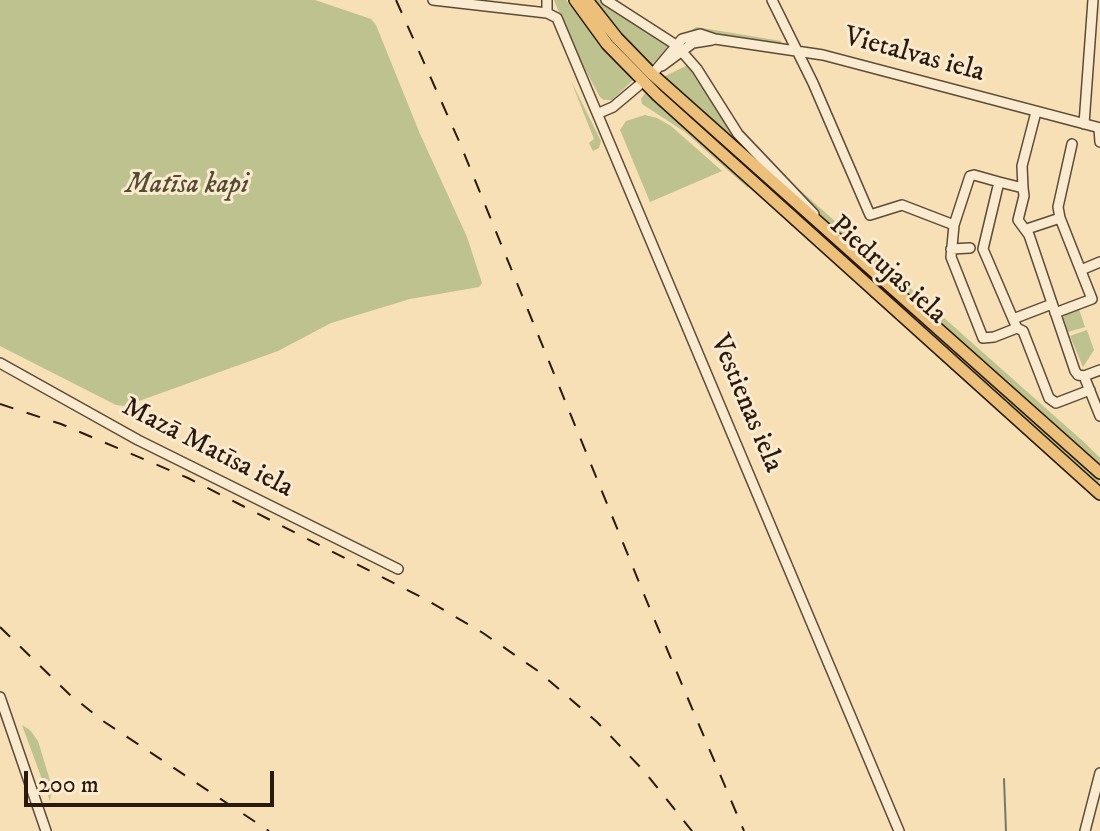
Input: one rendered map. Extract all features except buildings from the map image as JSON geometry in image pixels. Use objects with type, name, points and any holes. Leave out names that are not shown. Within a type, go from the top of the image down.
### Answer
[{"type":"main road","points":[[575,0],[607,44],[645,80]]},
{"type":"main road","points":[[587,0],[645,80]]},
{"type":"main road","name":"Piedrujas iela","points":[[645,80],[826,229],[1100,473]]},
{"type":"main road","name":"Piedrujas iela","points":[[645,80],[1100,494]]},
{"type":"street","points":[[433,0],[547,13],[547,0]]},
{"type":"street","points":[[606,0],[679,49],[697,69],[738,134],[826,229]]},
{"type":"street","points":[[772,0],[870,215],[902,205],[954,225]]},
{"type":"street","points":[[1084,124],[1093,0]]},
{"type":"street","name":"Vestienas iela","points":[[547,13],[557,18],[599,113],[899,831]]},
{"type":"street","name":"Vietalvas iela","points":[[679,49],[692,35],[797,51],[847,61],[1100,128]]},
{"type":"street","points":[[599,113],[613,107],[645,80]]},
{"type":"street","points":[[1036,112],[1022,166],[1024,196],[1018,220],[1027,229],[1075,371],[1084,376],[1100,370]]},
{"type":"street","points":[[1100,128],[1100,142]]},
{"type":"street","points":[[1023,188],[970,176],[954,225],[951,257],[983,338],[994,337],[1015,323],[1054,309],[1092,299],[1058,207],[1072,144]]},
{"type":"street","points":[[999,182],[976,248],[1015,323],[1023,331],[1049,398],[1056,403],[1090,390]]},
{"type":"street","points":[[1027,229],[1060,218]]},
{"type":"street","points":[[951,249],[976,248]]},
{"type":"street","points":[[1081,270],[1100,262]]},
{"type":"street","name":"Mazā Matīsa iela","points":[[0,363],[138,440],[398,569]]},
{"type":"street","points":[[1084,376],[1100,416]]},
{"type":"street","points":[[0,697],[46,831]]},
{"type":"street","points":[[1085,831],[1100,773]]},
{"type":"green space","name":"Matīsa kapi","points":[[0,0],[315,0],[371,19],[467,237],[482,283],[479,287],[410,299],[331,323],[278,351],[125,406],[116,405],[0,346]]},
{"type":"green space","points":[[554,0],[566,0],[633,80],[612,100],[600,97],[576,53]]},
{"type":"green space","points":[[593,0],[602,0],[669,45],[668,49],[650,66],[634,52]]},
{"type":"green space","points":[[696,27],[781,41],[782,45],[685,35]]},
{"type":"green space","points":[[688,65],[732,133],[757,160],[663,77]]},
{"type":"green space","points":[[571,81],[601,141],[599,148],[593,151],[589,143],[594,139]]},
{"type":"green space","points":[[645,93],[748,182],[748,188],[685,132],[642,104]]},
{"type":"green space","points":[[645,115],[671,126],[722,171],[650,202],[620,130],[626,121]]},
{"type":"green space","points":[[765,159],[1086,444],[1100,458],[1100,466],[844,237]]},
{"type":"green space","points":[[789,203],[1099,478],[1100,487],[823,239]]},
{"type":"green space","points":[[1079,309],[1085,327],[1068,332],[1063,316]]},
{"type":"green space","points":[[1087,330],[1094,350],[1083,367],[1070,336]]},
{"type":"green space","points":[[22,725],[38,741],[52,787],[50,801]]},
{"type":"waterway","points":[[1004,779],[1006,831]]},
{"type":"railway","points":[[396,0],[459,141],[744,831]]},
{"type":"railway","points":[[0,404],[61,424],[188,478],[425,599],[483,633],[538,671],[597,722],[644,771],[692,831]]},
{"type":"railway","points":[[0,627],[69,694],[103,721],[269,831]]}]
